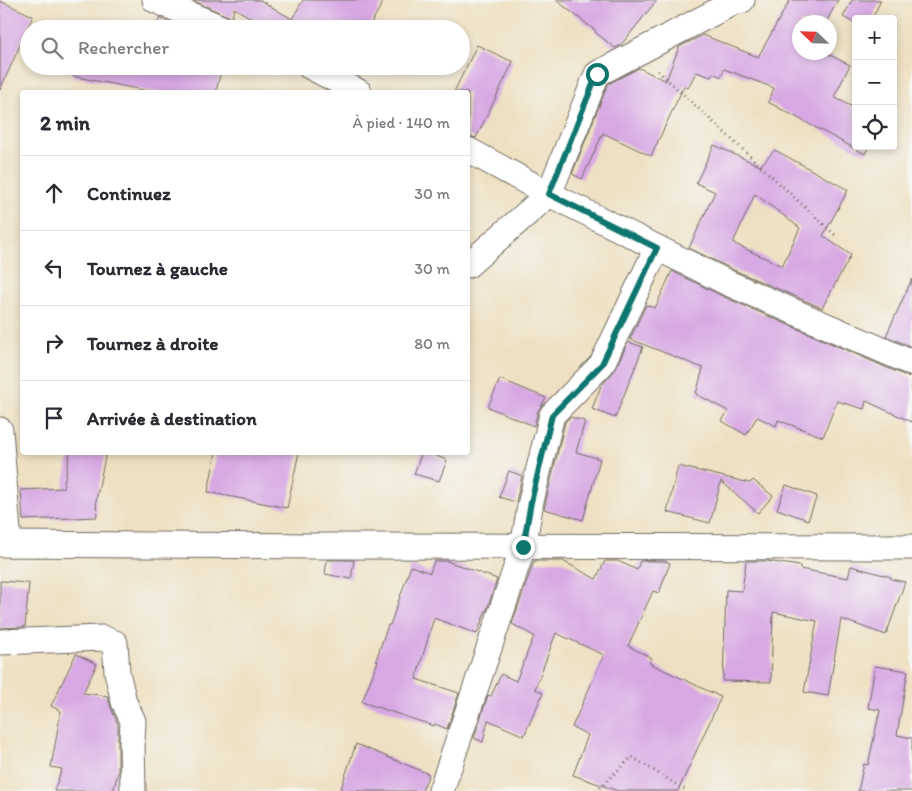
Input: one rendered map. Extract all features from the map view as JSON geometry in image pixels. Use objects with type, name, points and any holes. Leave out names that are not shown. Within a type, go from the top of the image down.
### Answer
[{"type":"street","points":[[155,0],[203,20]]},
{"type":"street","points":[[470,263],[549,194],[597,74],[734,2],[742,0]]},
{"type":"street","points":[[326,75],[355,90]]},
{"type":"street","points":[[470,151],[549,194],[728,283],[912,363]]},
{"type":"street","points":[[441,791],[523,547],[531,502],[552,415],[602,364],[657,248]]},
{"type":"street","points":[[0,430],[5,544],[912,547]]},
{"type":"street","points":[[0,642],[102,638],[115,643],[117,672],[124,702],[133,721],[134,791]]},
{"type":"path","points":[[638,52],[835,235]]},
{"type":"path","points":[[596,791],[632,758],[687,791]]},
{"type":"building","points":[[192,0],[260,0],[292,19],[303,0],[384,0],[373,20],[255,20],[234,8],[232,18]]},
{"type":"building","points":[[556,0],[657,0],[621,45],[615,48]]},
{"type":"building","points":[[790,0],[838,0],[830,15],[792,15],[792,60],[837,58],[850,65],[834,97],[852,107],[852,147],[768,102],[774,88],[724,69],[721,77],[713,73],[711,77],[696,72],[688,88],[684,86],[651,156],[603,133],[582,179],[572,174],[608,84],[639,68],[666,81],[679,47],[703,35],[758,57]]},
{"type":"building","points":[[852,0],[881,0],[874,15],[852,15],[852,22],[843,17]]},
{"type":"building","points":[[0,1],[33,16],[31,20],[20,20],[20,45],[0,90]]},
{"type":"building","points":[[477,45],[513,62],[476,138],[470,136],[470,90],[455,90],[462,75],[470,75],[470,59]]},
{"type":"building","points":[[220,75],[216,90],[143,90],[72,76]]},
{"type":"building","points":[[714,145],[760,166],[775,150],[848,190],[823,236],[851,255],[822,308],[734,270],[689,248],[715,192],[696,183]],"holes":[[[755,194],[800,228],[782,266],[733,243]]]},
{"type":"building","points":[[858,150],[867,150],[865,154]]},
{"type":"building","points":[[672,271],[722,296],[912,377],[912,422],[866,401],[864,409],[837,401],[823,437],[778,420],[776,426],[757,417],[746,435],[722,421],[728,411],[696,394],[703,368],[630,339],[646,305],[655,308]]},
{"type":"building","points":[[912,279],[912,347],[886,336]]},
{"type":"building","points":[[628,342],[643,347],[615,418],[592,409],[601,386],[615,370]]},
{"type":"building","points":[[500,379],[546,398],[538,411],[534,426],[488,407]]},
{"type":"building","points":[[570,417],[585,421],[576,452],[600,459],[583,520],[544,509],[565,422]]},
{"type":"building","points":[[69,455],[105,455],[96,501],[97,517],[23,520],[21,490],[63,488]]},
{"type":"building","points":[[215,455],[298,455],[287,508],[208,492]]},
{"type":"building","points":[[421,455],[434,455],[447,460],[439,481],[414,474]]},
{"type":"building","points":[[678,466],[750,483],[753,480],[773,496],[758,513],[721,481],[710,523],[667,512]]},
{"type":"building","points":[[509,471],[522,476],[516,502],[499,497]]},
{"type":"building","points":[[786,485],[817,496],[808,520],[777,509]]},
{"type":"building","points":[[327,560],[354,560],[351,579],[325,574]]},
{"type":"building","points":[[434,561],[447,561],[497,579],[477,634],[434,618],[416,679],[459,693],[447,729],[362,702],[378,661],[376,660],[388,625],[390,625],[411,566],[430,573]]},
{"type":"building","points":[[534,561],[563,561],[596,579],[605,561],[618,561],[637,570],[640,561],[665,561],[670,563],[659,593],[653,591],[628,646],[652,658],[649,663],[721,697],[678,791],[618,791],[573,775],[588,735],[572,727],[604,655],[556,633],[535,689],[543,693],[524,736],[488,720],[483,742],[474,738],[488,695],[491,696],[501,674],[516,681],[534,636],[512,624]]},
{"type":"building","points":[[746,561],[767,561],[800,566],[800,569],[848,578],[851,566],[905,582],[886,635],[841,619],[828,696],[804,692],[817,621],[773,612],[771,682],[723,681],[726,590],[742,591]]},
{"type":"building","points":[[0,581],[29,583],[25,627],[0,628]]},
{"type":"building","points":[[76,654],[97,664],[83,693],[108,696],[118,724],[118,773],[113,791],[54,791],[62,769],[51,767],[61,711],[51,706]]},
{"type":"building","points":[[875,666],[908,671],[897,735],[912,738],[912,791],[858,791],[864,764],[868,765],[880,710],[868,708]]},
{"type":"building","points":[[356,744],[429,774],[422,791],[340,791]]},
{"type":"route","points":[[523,547],[531,502],[552,415],[602,364],[657,248],[549,194],[597,74]]}]
